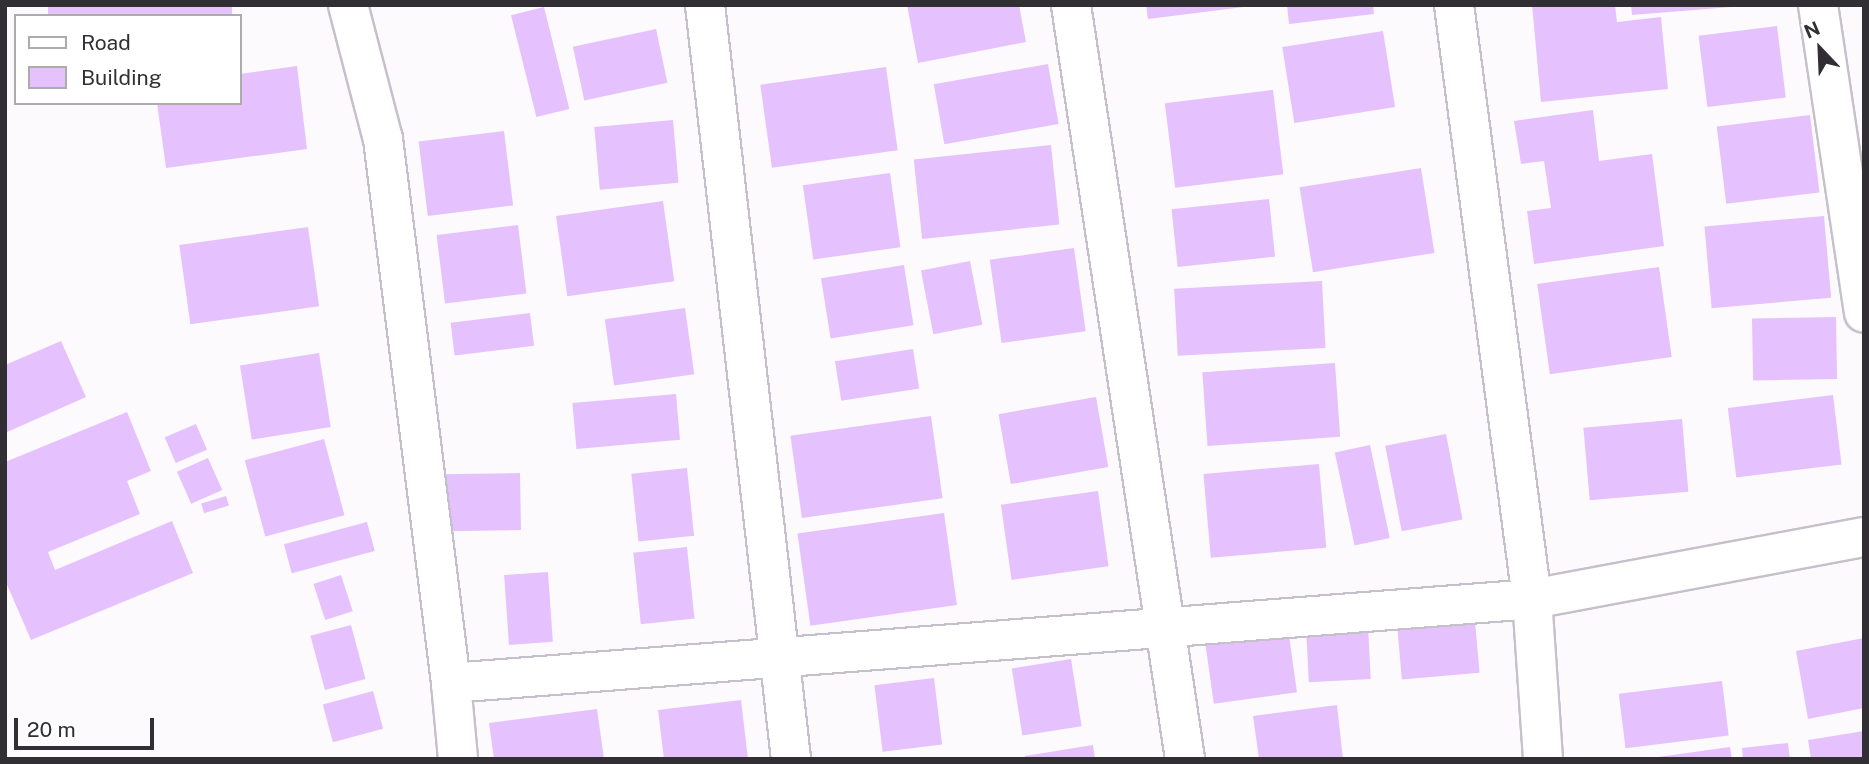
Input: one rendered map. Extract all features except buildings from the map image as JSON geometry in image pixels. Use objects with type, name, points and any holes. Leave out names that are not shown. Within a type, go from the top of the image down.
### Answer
[{"type":"street","points":[[348,5],[383,139],[451,683],[458,759]]},
{"type":"street","points":[[705,5],[792,759]]},
{"type":"street","points":[[1071,5],[1185,759]]},
{"type":"street","points":[[1454,5],[1532,598],[1543,759]]},
{"type":"street","points":[[1818,5],[1864,313]]},
{"type":"street","points":[[451,683],[1532,598],[1864,537]]}]
